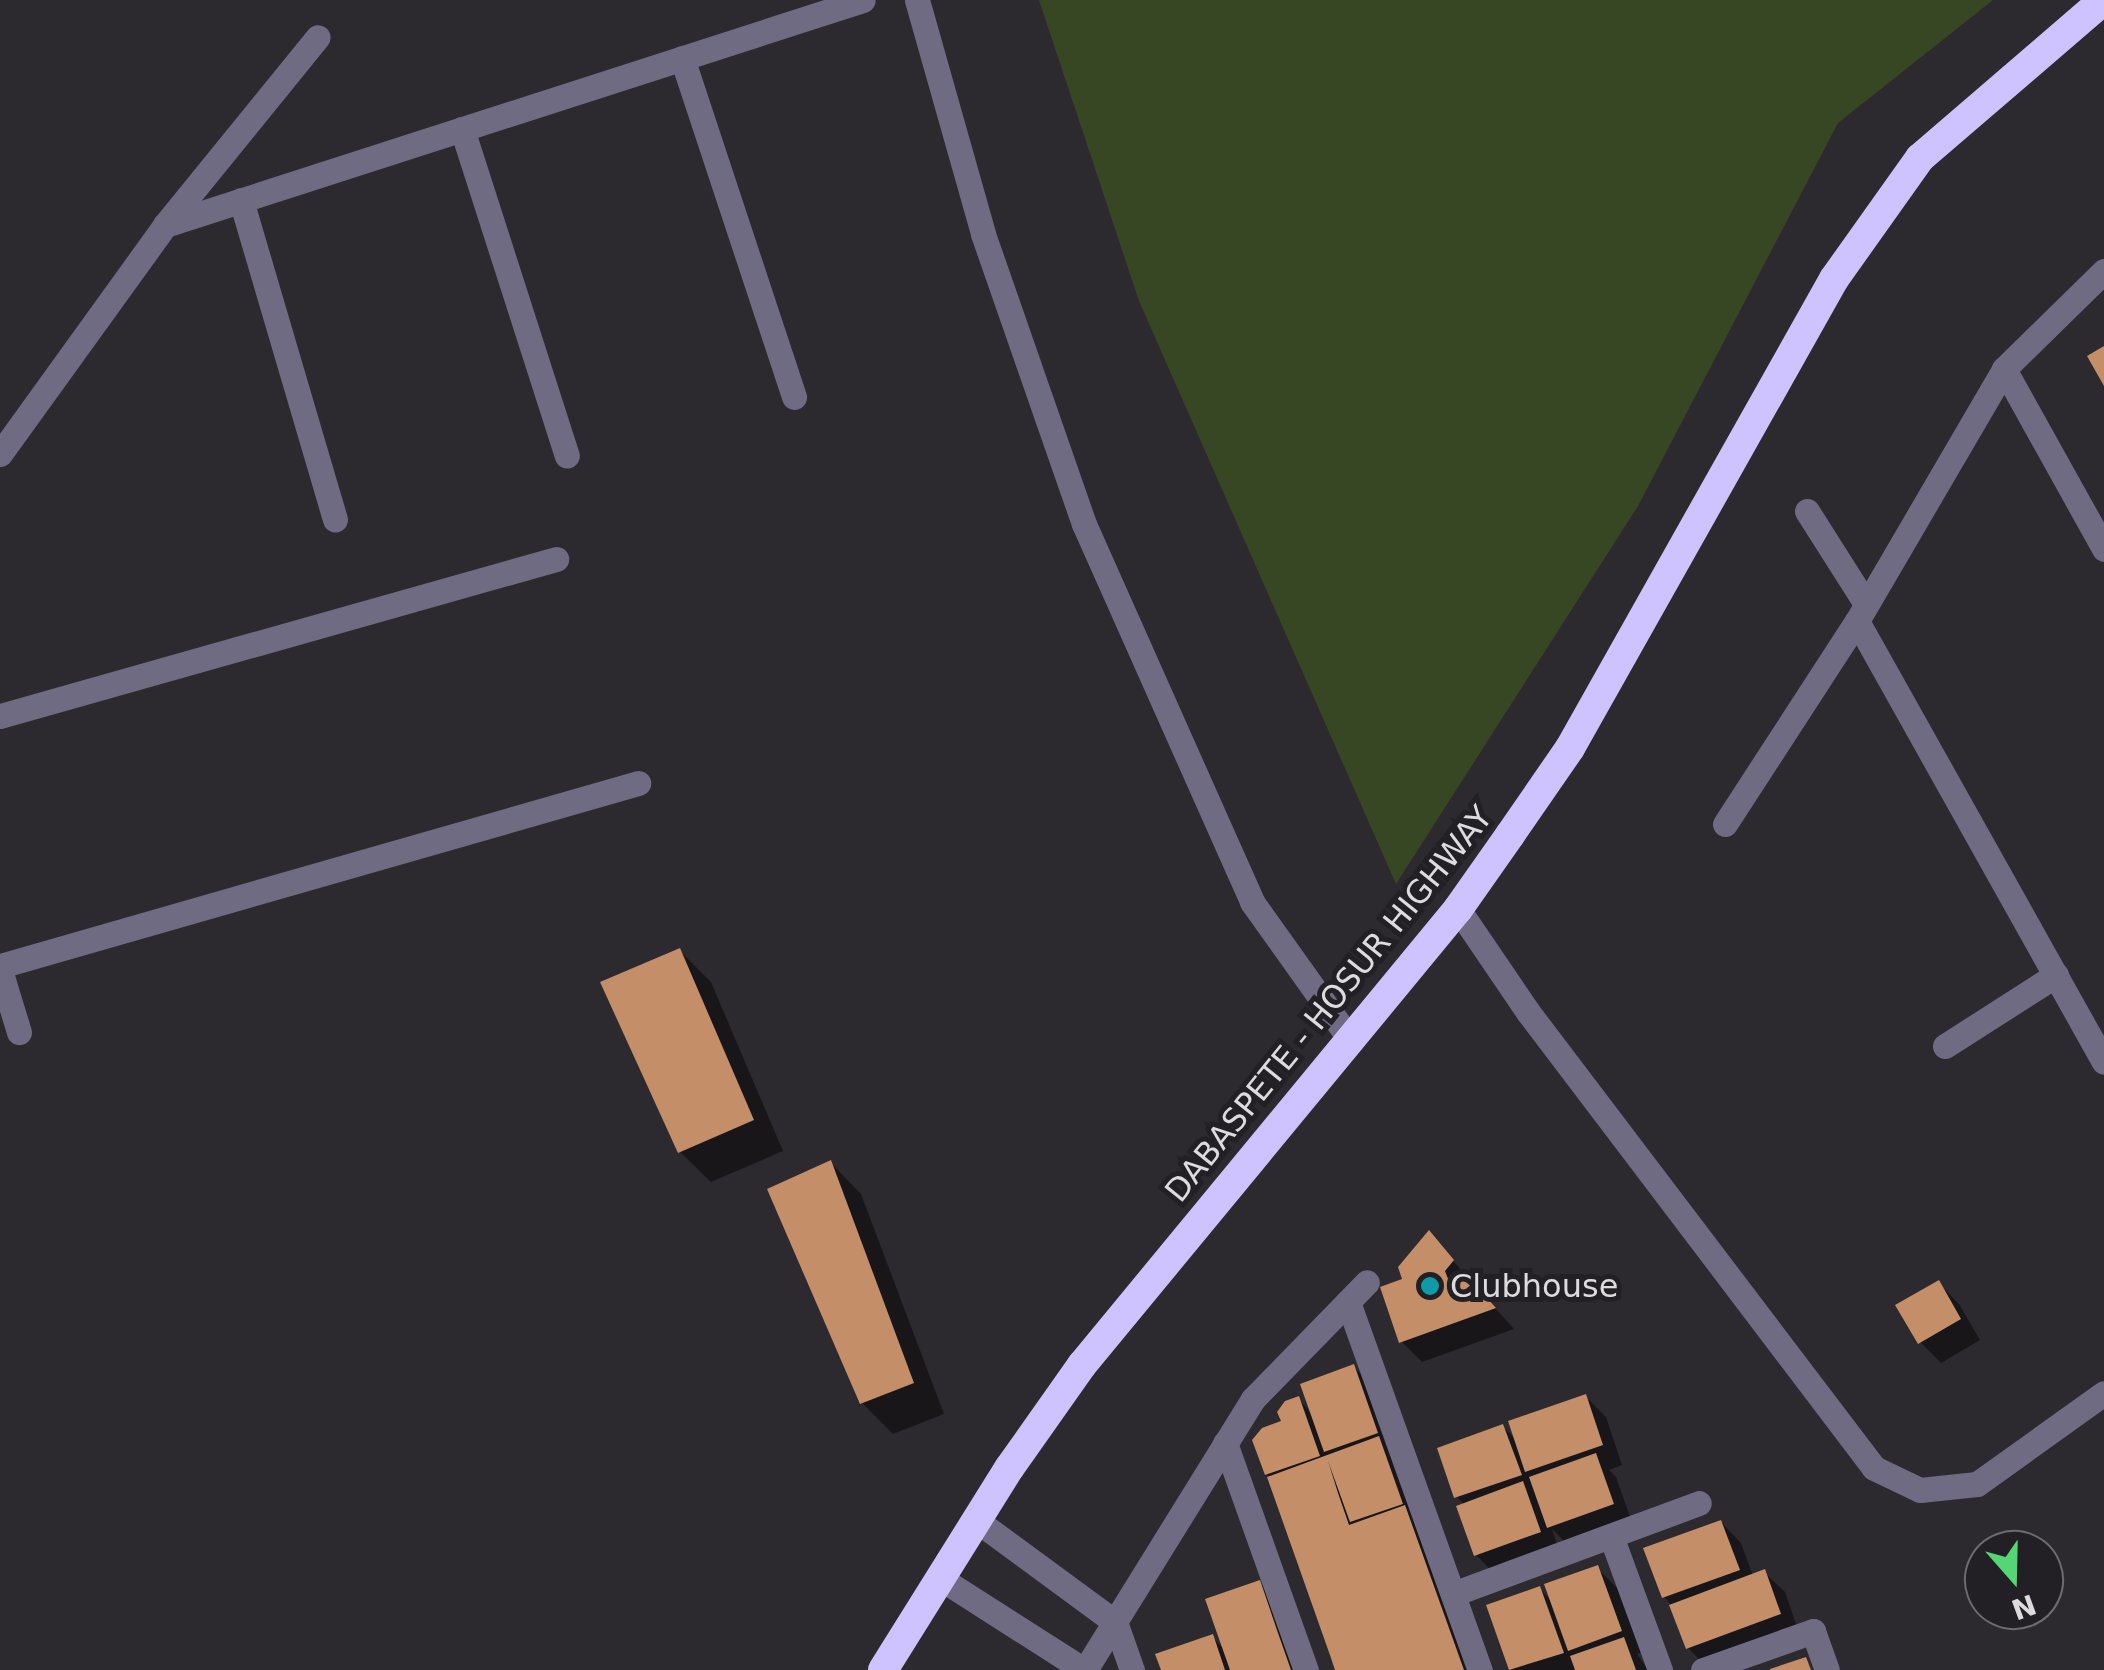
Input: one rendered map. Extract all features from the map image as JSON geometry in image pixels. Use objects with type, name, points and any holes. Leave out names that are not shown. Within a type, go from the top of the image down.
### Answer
[{"type":"highway","name":"DABASPETE - HOSUR HIGHWAY","points":[[883,1670],[976,1520],[1082,1366],[1458,909],[1570,748],[1834,279],[1920,158],[2103,4]]},
{"type":"street","points":[[164,225],[863,0]]},
{"type":"street","points":[[917,0],[983,234],[1084,524],[1252,902],[1351,1041]]},
{"type":"street","points":[[0,454],[164,225],[318,37]]},
{"type":"street","points":[[682,58],[794,397]]},
{"type":"street","points":[[462,129],[567,456]]},
{"type":"street","points":[[241,200],[335,519]]},
{"type":"street","points":[[1726,824],[1862,613],[2004,369],[2104,270]]},
{"type":"street","points":[[2004,369],[2104,549]]},
{"type":"street","points":[[1807,511],[2102,1054]]},
{"type":"street","points":[[0,716],[556,560]]},
{"type":"street","points":[[18,1032],[0,968],[638,783]]},
{"type":"street","points":[[1458,909],[1528,1012],[1874,1468],[1920,1490],[1977,1484],[2104,1393]]},
{"type":"street","points":[[1945,1046],[2056,975]]},
{"type":"street","points":[[940,1578],[1084,1670],[1253,1399],[1367,1282]]},
{"type":"street","points":[[1348,1302],[1480,1670]]},
{"type":"street","points":[[1225,1443],[1306,1670]]},
{"type":"street","points":[[1452,1594],[1699,1503]]},
{"type":"street","points":[[976,1520],[1114,1622],[1132,1670]]},
{"type":"street","points":[[1612,1536],[1660,1670]]},
{"type":"street","points":[[1702,1670],[1813,1631],[1827,1670]]},
{"type":"green space","points":[[1039,0],[1993,0],[1838,123],[1638,506],[1396,884],[1139,301]]},
{"type":"building","points":[[2104,346],[2104,386],[2087,356]]},
{"type":"building","points":[[680,948],[754,1120],[678,1153],[600,982]]},
{"type":"building","points":[[831,1160],[914,1383],[860,1404],[767,1189]]},
{"type":"building","name":"Clubhouse","points":[[1429,1230],[1454,1260],[1445,1271],[1450,1284],[1469,1278],[1496,1308],[1399,1343],[1380,1287],[1402,1279],[1398,1267]]},
{"type":"building","points":[[1939,1280],[1961,1319],[1918,1344],[1895,1305]]},
{"type":"building","points":[[1354,1364],[1378,1433],[1324,1452],[1300,1384]]},
{"type":"building","points":[[1586,1394],[1603,1445],[1525,1472],[1508,1421]]},
{"type":"building","points":[[1299,1396],[1320,1456],[1265,1475],[1252,1440],[1262,1428],[1281,1421],[1277,1412],[1285,1401]]},
{"type":"building","points":[[1503,1424],[1522,1475],[1454,1498],[1437,1448]]},
{"type":"building","points":[[1379,1436],[1403,1504],[1350,1522],[1328,1461],[1349,1525],[1405,1505],[1464,1670],[1335,1670],[1267,1477]]},
{"type":"building","points":[[1596,1453],[1614,1504],[1547,1528],[1529,1477]]},
{"type":"building","points":[[1523,1481],[1541,1532],[1474,1556],[1456,1506]]},
{"type":"building","points":[[1721,1520],[1740,1570],[1662,1598],[1643,1548]]},
{"type":"building","points":[[1598,1565],[1622,1631],[1568,1651],[1544,1584]]},
{"type":"building","points":[[1765,1569],[1781,1614],[1686,1649],[1669,1605]]},
{"type":"building","points":[[1260,1580],[1291,1670],[1230,1670],[1205,1599]]},
{"type":"building","points":[[1540,1586],[1564,1653],[1509,1670],[1486,1605]]},
{"type":"building","points":[[1213,1634],[1225,1670],[1161,1670],[1155,1654]]},
{"type":"building","points":[[1624,1637],[1636,1670],[1575,1670],[1570,1656]]},
{"type":"building","points":[[1806,1657],[1811,1670],[1770,1670],[1770,1669]]},
{"type":"place","name":"Clubhouse","points":[[1430,1286]]}]
